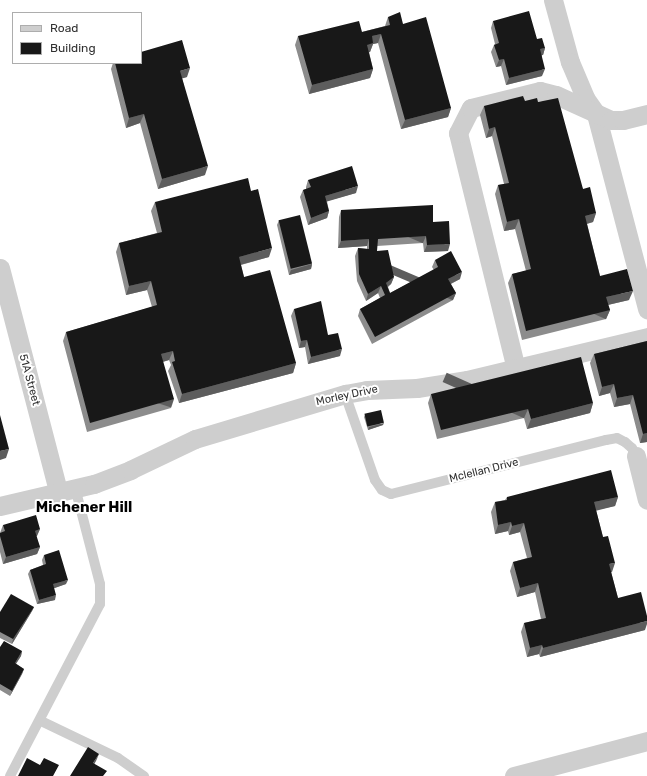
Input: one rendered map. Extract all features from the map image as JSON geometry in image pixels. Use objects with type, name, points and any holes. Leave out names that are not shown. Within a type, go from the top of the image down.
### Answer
[{"type":"street","points":[[553,0],[570,62],[585,98],[596,114],[647,310]]},
{"type":"street","points":[[516,369],[458,133],[471,108],[540,91],[556,95],[596,114],[618,120],[647,114]]},
{"type":"street","name":"51A Street","points":[[0,268],[66,489]]},
{"type":"street","name":"Morley Drive","points":[[0,506],[66,489],[94,484],[130,470],[195,439],[345,394],[377,388],[417,388],[516,369],[647,337]]},
{"type":"street","name":"Mclellan Drive","points":[[636,456],[647,500]]},
{"type":"street","points":[[514,776],[647,741]]},
{"type":"lane","name":"Mclellan Drive","points":[[345,394],[375,480],[382,490],[391,494],[617,438],[632,448],[636,456]]},
{"type":"lane","points":[[10,776],[41,720],[100,604],[100,584],[66,489]]},
{"type":"lane","points":[[41,720],[118,758],[144,776]]},
{"type":"building","points":[[529,11],[537,39],[542,38],[545,48],[540,49],[545,69],[509,78],[504,59],[499,60],[494,45],[499,43],[493,21]]},
{"type":"building","points":[[400,12],[403,24],[426,17],[451,108],[405,120],[381,34],[372,36],[373,43],[367,45],[373,69],[312,85],[298,36],[359,21],[362,32],[390,25],[388,17]]},
{"type":"building","points":[[182,40],[190,68],[180,71],[208,166],[162,179],[144,114],[129,118],[115,64],[142,64],[142,52]]},
{"type":"building","points":[[523,96],[525,101],[537,98],[538,102],[558,98],[583,189],[590,187],[596,213],[585,216],[600,276],[627,269],[633,291],[606,297],[610,310],[526,331],[512,274],[531,269],[519,219],[507,222],[498,185],[509,183],[495,127],[489,129],[484,106]]},
{"type":"building","points":[[352,166],[358,186],[325,196],[329,211],[311,218],[303,190],[311,187],[308,180]]},
{"type":"building","points":[[248,178],[251,191],[258,189],[272,248],[239,257],[244,277],[270,270],[296,363],[182,394],[172,362],[175,361],[173,351],[161,354],[174,399],[90,423],[66,332],[157,305],[151,281],[129,286],[119,243],[162,232],[155,202]]},
{"type":"building","points":[[433,205],[433,222],[449,221],[450,244],[427,245],[426,236],[378,239],[377,251],[388,250],[394,277],[386,283],[390,293],[438,267],[435,260],[451,251],[462,272],[448,279],[456,293],[375,337],[360,309],[385,295],[381,286],[368,294],[359,274],[358,248],[369,249],[369,239],[341,241],[341,210]]},
{"type":"building","points":[[300,215],[312,264],[291,269],[279,220]]},
{"type":"building","points":[[321,301],[328,335],[338,333],[342,349],[311,357],[307,340],[301,341],[294,309]]},
{"type":"building","points":[[647,341],[647,433],[643,434],[633,395],[617,398],[614,384],[602,387],[594,354]]},
{"type":"building","points":[[581,357],[593,403],[531,419],[528,409],[441,430],[431,394]]},
{"type":"building","points":[[381,410],[384,423],[367,426],[364,414]]},
{"type":"building","points":[[0,415],[9,449],[0,451]]},
{"type":"building","points":[[611,470],[618,497],[594,502],[603,537],[608,536],[615,563],[609,564],[618,598],[641,592],[647,621],[543,648],[542,645],[530,648],[524,623],[546,618],[538,583],[520,588],[513,562],[532,557],[524,523],[512,526],[511,522],[498,525],[495,502],[507,500],[507,497]]},
{"type":"building","points":[[36,515],[40,529],[35,531],[40,547],[6,557],[0,536],[0,533],[5,531],[3,525]]},
{"type":"building","points":[[59,550],[68,580],[53,584],[56,595],[39,600],[30,570],[46,564],[44,555]]},
{"type":"building","points":[[11,594],[34,607],[13,639],[0,632],[0,612]]},
{"type":"building","points":[[4,641],[22,651],[15,663],[24,669],[12,691],[0,684],[0,647]]},
{"type":"building","points":[[88,747],[99,754],[93,763],[107,771],[103,776],[70,776]]},
{"type":"building","points":[[27,758],[40,765],[44,758],[59,765],[53,776],[18,776]]},
{"type":"district","name":"Michener Hill","points":[[84,508]]}]
